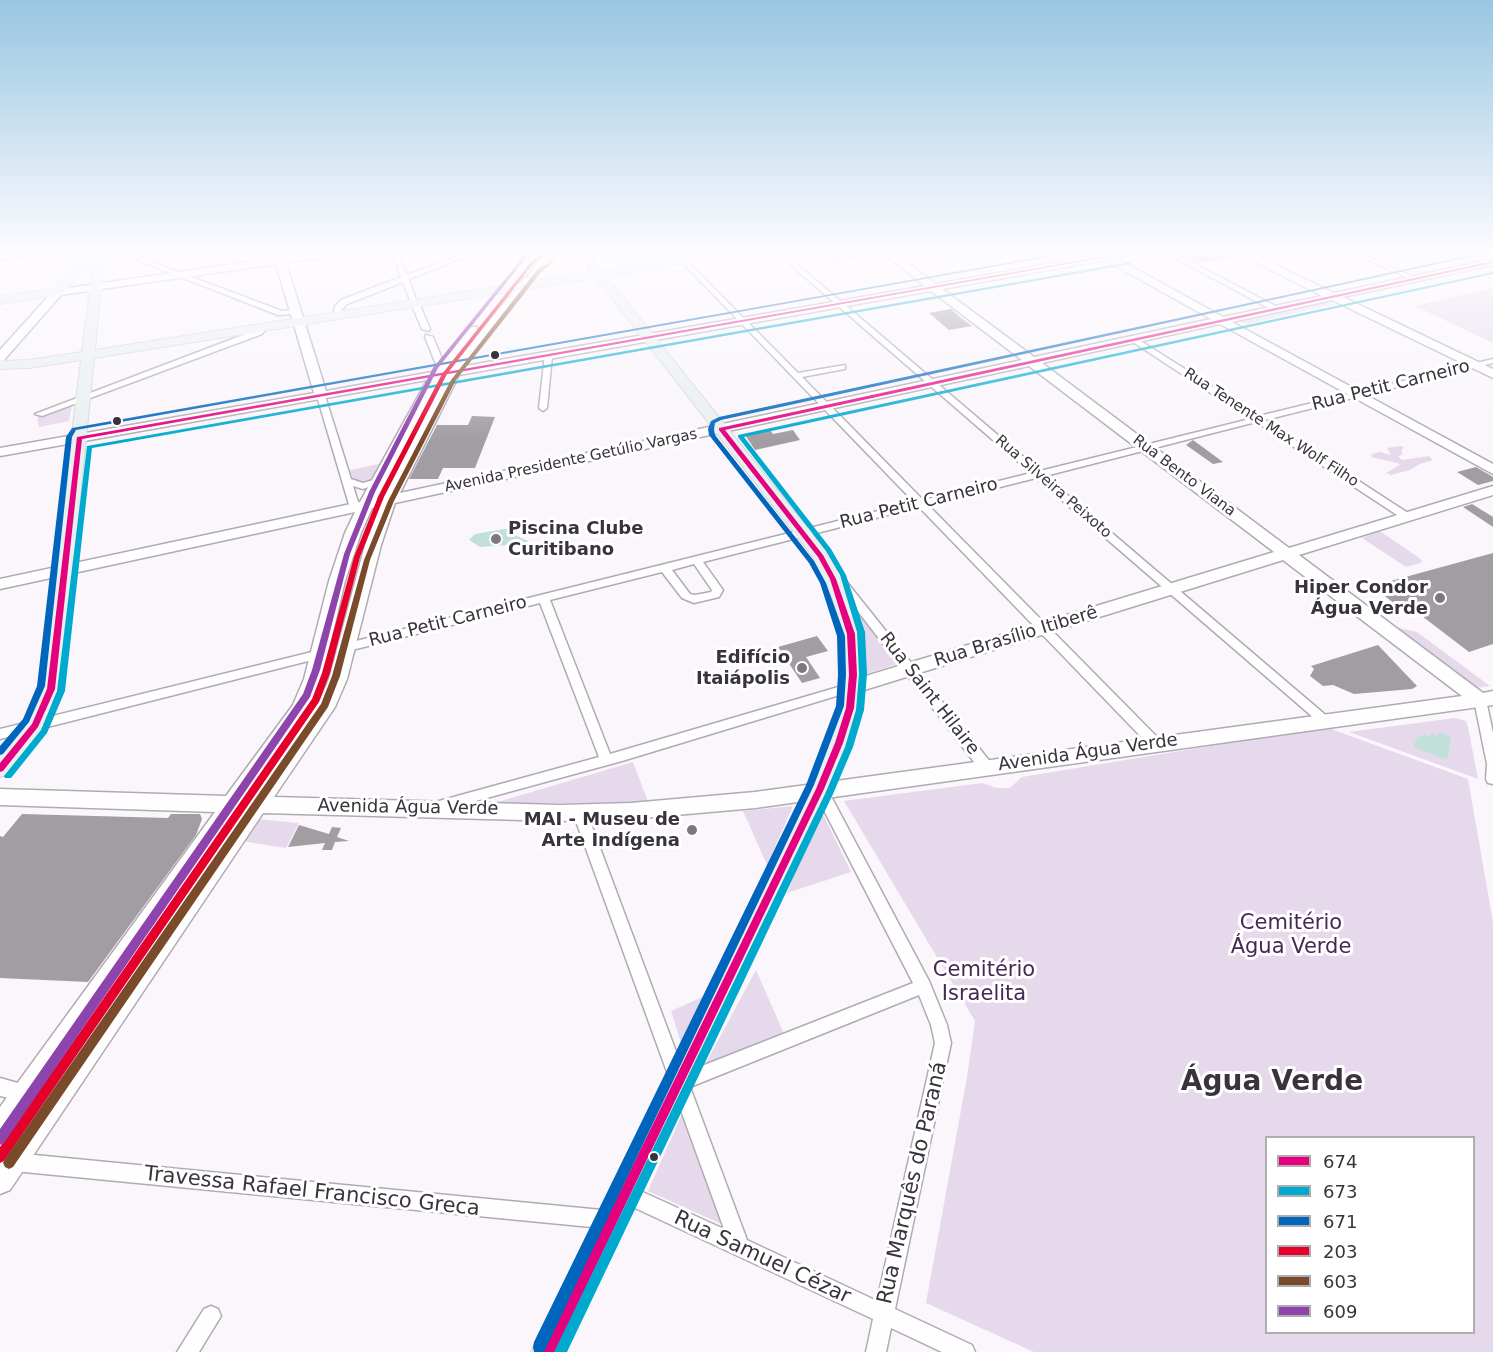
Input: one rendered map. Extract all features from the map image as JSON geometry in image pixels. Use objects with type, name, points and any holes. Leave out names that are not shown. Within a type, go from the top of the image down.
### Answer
[{"type":"main road","points":[[0,357],[37,316]]},
{"type":"main road","points":[[0,769],[35,725],[51,689],[92,316]]},
{"type":"main road","points":[[0,365],[29,364],[281,316]]},
{"type":"main road","points":[[283,316],[303,316]]},
{"type":"main road","points":[[88,352],[264,327],[302,316]]},
{"type":"main road","points":[[0,1129],[301,707],[311,686],[336,581],[361,506],[449,369],[487,316]]},
{"type":"main road","points":[[6,1171],[328,702],[348,647],[373,545],[389,500],[449,369],[496,316]]},
{"type":"main road","name":"Rua Saint Hilaire","points":[[632,316],[820,556]]},
{"type":"main road","points":[[0,452],[321,396],[449,369],[477,368],[771,316]]},
{"type":"main road","name":"Rua Bento Viana","points":[[972,316],[1287,554],[1486,699]]},
{"type":"main road","points":[[1213,316],[1493,470]]},
{"type":"main road","name":"Avenida Presidente Getúlio Vargas","points":[[0,584],[1244,316]]},
{"type":"main road","points":[[1374,316],[1493,374]]},
{"type":"main road","points":[[297,317],[321,396]]},
{"type":"main road","name":"Rua Brasílio Itiberê","points":[[852,687],[1493,490]]},
{"type":"main road","points":[[548,1352],[820,789],[845,726],[852,687],[853,652],[847,616],[841,598],[820,556]]},
{"type":"main road","name":"Avenida Água Verde","points":[[0,797],[580,813],[712,805],[1486,699]]},
{"type":"street","points":[[420,316],[439,362],[449,369]]},
{"type":"street","points":[[738,316],[1156,744]]},
{"type":"street","name":"Rua Silveira Peixoto","points":[[854,316],[1325,721]]},
{"type":"street","points":[[39,414],[259,332],[264,327]]},
{"type":"street","name":"Rua Tenente Max Wolf Filho","points":[[1136,340],[1407,517]]},
{"type":"street","points":[[543,408],[548,356]]},
{"type":"street","name":"Rua Petit Carneiro","points":[[348,647],[1491,361]]},
{"type":"street","points":[[797,376],[842,367]]},
{"type":"street","points":[[321,396],[346,481],[361,506]]},
{"type":"street","points":[[346,481],[363,486],[377,482]]},
{"type":"street","name":"Rua Saint Hilaire","points":[[820,556],[986,767]]},
{"type":"street","points":[[665,568],[686,596],[694,598],[715,595],[718,590],[696,560]]},
{"type":"street","points":[[544,598],[606,760]]},
{"type":"street","points":[[0,734],[320,654]]},
{"type":"street","name":"Rua Brasílio Itiberê","points":[[433,808],[606,760],[852,687]]},
{"type":"street","points":[[1486,699],[1493,778]]},
{"type":"street","name":"Rua Marquês do Paraná","points":[[820,789],[923,986],[942,1034],[942,1053],[876,1352]]},
{"type":"street","points":[[580,813],[740,1247]]},
{"type":"street","points":[[678,1083],[923,986]]},
{"type":"street","points":[[0,1087],[26,1093]]},
{"type":"street","name":"Travessa Rafael Francisco Greca","points":[[6,1171],[612,1220]]},
{"type":"street","name":"Rua Samuel Cézar","points":[[625,1193],[965,1352]]},
{"type":"street","points":[[187,1352],[211,1316]]},
{"type":"green space","points":[[1263,316],[1282,316],[1248,324],[1240,322]]},
{"type":"green space","points":[[1436,316],[1493,316],[1493,343]]},
{"type":"green space","points":[[72,406],[69,421],[39,427],[37,417]]},
{"type":"green space","points":[[1404,447],[1401,451],[1403,454],[1398,456],[1402,460],[1429,456],[1433,460],[1391,475],[1386,473],[1401,464],[1371,457],[1372,454],[1380,452],[1391,455],[1387,448]]},
{"type":"green space","points":[[379,464],[371,480],[354,482],[350,470]]},
{"type":"green space","points":[[1381,532],[1418,557],[1421,563],[1406,567],[1362,538]]},
{"type":"green space","points":[[849,599],[900,663],[862,675],[860,635]]},
{"type":"green space","points":[[1390,626],[1417,632],[1490,686],[1475,688]]},
{"type":"green space","points":[[1455,718],[1466,721],[1478,779],[1349,732]]},
{"type":"green space","name":"Cemitério Água Verde","points":[[1326,727],[1468,779],[1493,922],[1493,1352],[1034,1352],[926,1303],[975,1021],[844,801],[982,783],[997,788],[1010,788],[1022,777]]},
{"type":"green space","points":[[633,762],[648,802],[491,804]]},
{"type":"green space","points":[[793,806],[767,865],[743,811]]},
{"type":"green space","points":[[821,810],[851,872],[787,893]]},
{"type":"green space","points":[[257,819],[299,823],[286,848],[242,841]]},
{"type":"green space","points":[[756,970],[785,1036],[700,1074]]},
{"type":"green space","points":[[716,991],[685,1055],[671,1011]]},
{"type":"green space","points":[[682,1114],[726,1226],[648,1191]]},
{"type":"shaded area","name":"Piscina Clube Curitibano","points":[[510,528],[517,536],[528,541],[526,546],[520,548],[508,545],[480,547],[469,540],[475,534]]},
{"type":"shaded area","points":[[1439,732],[1451,737],[1447,760],[1413,747],[1418,736],[1422,737],[1423,734],[1430,737],[1431,733],[1438,736]]},
{"type":"building","points":[[933,316],[959,316],[972,326],[949,330]]},
{"type":"building","points":[[472,416],[495,417],[475,468],[443,468],[438,479],[409,479],[437,425],[468,425]]},
{"type":"building","points":[[770,430],[773,434],[793,430],[800,440],[755,450],[745,435]]},
{"type":"building","points":[[1193,440],[1223,462],[1213,464],[1186,445]]},
{"type":"building","points":[[1476,467],[1493,477],[1493,481],[1478,485],[1457,472]]},
{"type":"building","points":[[1472,504],[1493,517],[1493,527],[1463,507]]},
{"type":"building","name":"Hiper Condor Água Verde","points":[[1493,553],[1493,644],[1469,652],[1414,610],[1401,609],[1375,588],[1379,587],[1376,585]]},
{"type":"building","name":"Edifício Itaiápolis","points":[[817,636],[828,651],[806,657],[820,678],[802,683],[778,647]]},
{"type":"building","points":[[1378,645],[1417,686],[1412,689],[1354,694],[1333,685],[1323,686],[1310,676],[1314,669],[1311,666]]},
{"type":"building","points":[[22,814],[168,818],[171,814],[200,814],[202,819],[196,835],[88,982],[0,978],[0,836],[3,837]]},
{"type":"building","points":[[299,825],[329,834],[332,827],[341,828],[337,837],[349,841],[335,842],[332,850],[322,850],[325,843],[288,847]]},
{"type":"transit line","name":"609","points":[[0,1139],[307,695],[316,670],[347,554],[372,492],[436,368],[478,316]]},
{"type":"transit line","name":"203","points":[[0,1157],[316,700],[326,673],[357,557],[381,497],[445,374],[490,316]]},
{"type":"transit line","name":"603","points":[[9,1163],[325,705],[336,676],[367,560],[391,501],[454,380],[504,316]]},
{"type":"transit line","name":"671","points":[[0,752],[26,720],[41,686],[69,437],[74,429],[712,316]]},
{"type":"transit line","name":"674","points":[[0,769],[35,725],[51,689],[79,438],[770,316]]},
{"type":"transit line","name":"673","points":[[8,776],[44,731],[61,691],[89,447],[830,316]]},
{"type":"transit line","name":"671","points":[[539,1347],[810,785],[840,706],[841,636],[823,583],[812,562],[712,435],[713,422],[1194,316]]},
{"type":"transit line","name":"674","points":[[548,1352],[820,789],[839,743],[850,708],[853,675],[851,634],[833,579],[821,556],[721,429],[1243,316]]},
{"type":"transit line","name":"673","points":[[560,1352],[829,794],[849,747],[860,710],[863,674],[861,632],[843,575],[829,550],[740,436],[1294,316]]},
{"type":"place","name":"Piscina Clube Curitibano","points":[[496,539]]},
{"type":"place","name":"Hiper Condor Água Verde","points":[[1440,598]]},
{"type":"place","name":"Edifício Itaiápolis","points":[[802,668]]},
{"type":"place","name":"MAI - Museu de Arte Indígena","points":[[692,830]]},
{"type":"district","name":"Água Verde","points":[[1272,1083]]},
{"type":"park label","name":"Cemitério Israelita","points":[[984,983]]}]
